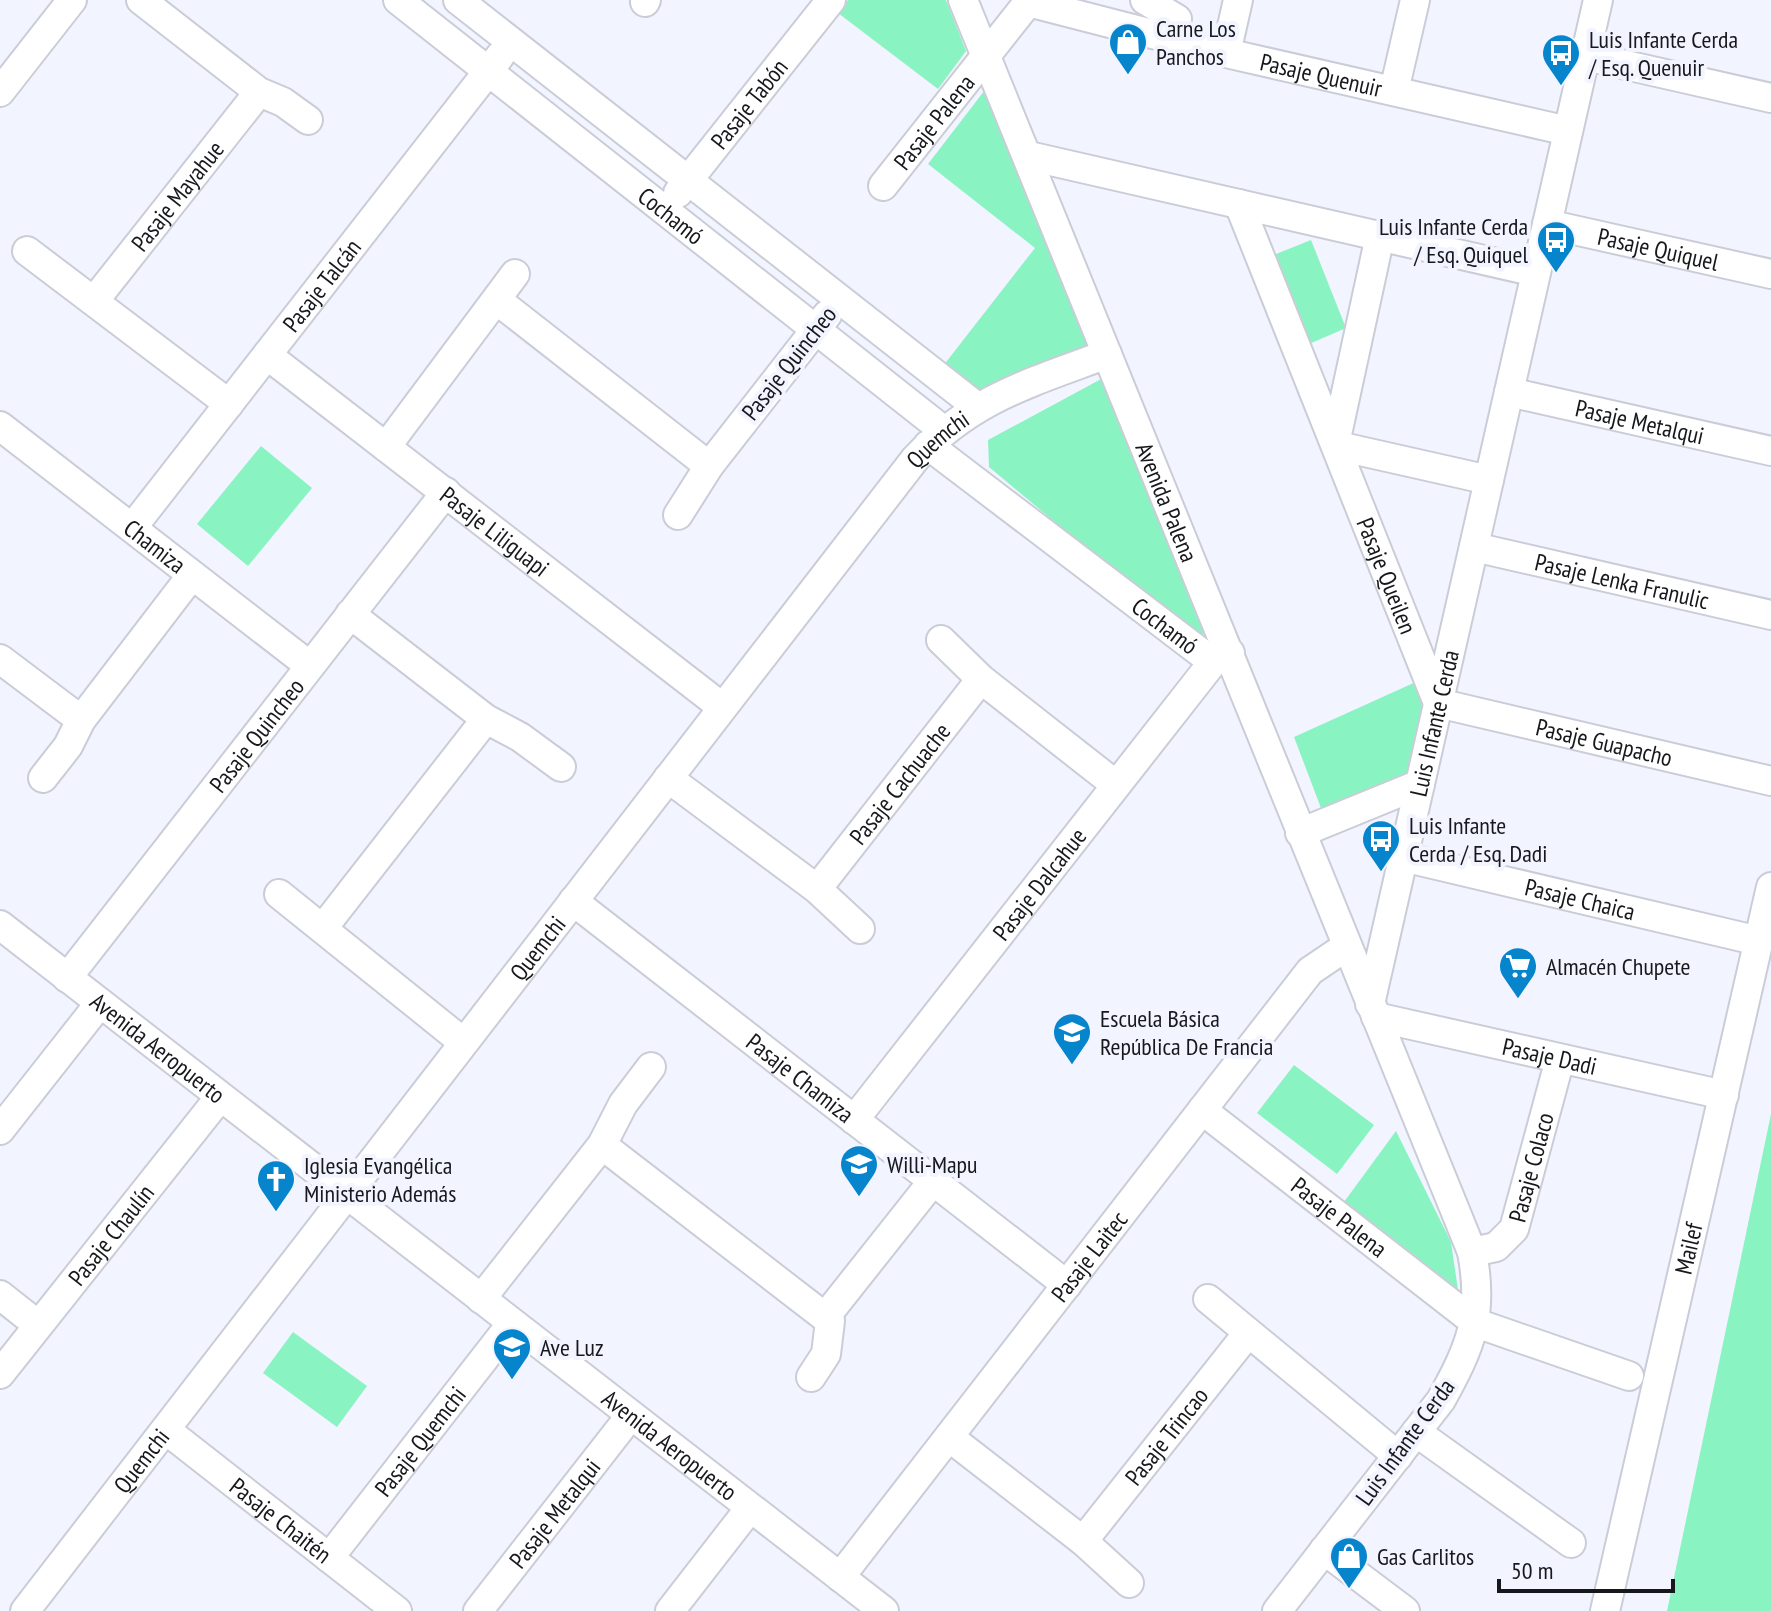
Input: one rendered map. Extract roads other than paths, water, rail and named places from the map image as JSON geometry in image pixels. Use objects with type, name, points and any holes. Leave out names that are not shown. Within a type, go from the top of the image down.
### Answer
[{"type":"street","points":[[0,92],[72,0]]},
{"type":"street","points":[[141,0],[259,92],[283,102],[308,120]]},
{"type":"street","name":"Cochamó","points":[[398,0],[817,328],[936,437],[1221,657]]},
{"type":"street","name":"Cochamó","points":[[458,0],[976,406]]},
{"type":"street","name":"Pasaje Tabón","points":[[665,209],[831,0]]},
{"type":"street","name":"Avenida Palena","points":[[963,0],[1107,354],[1221,657],[1300,833],[1373,1010]]},
{"type":"street","points":[[1145,0],[1177,19]]},
{"type":"street","points":[[1226,53],[1238,0]]},
{"type":"street","points":[[1394,91],[1415,0]]},
{"type":"street","name":"Luis Infante Cerda","points":[[1277,1611],[1441,1400],[1461,1364],[1476,1323],[1478,1293],[1472,1252],[1373,1010],[1403,857],[1598,0]]},
{"type":"street","name":"Pasaje Palena","points":[[883,186],[985,57],[1043,2]]},
{"type":"street","name":"Pasaje Quenuir","points":[[1043,2],[1226,53],[1568,131]]},
{"type":"street","name":"Pasaje Talcán","points":[[132,528],[511,42]]},
{"type":"street","points":[[1586,56],[1771,98]]},
{"type":"street","name":"Pasaje Mayahue","points":[[94,301],[259,92]]},
{"type":"street","points":[[1029,156],[1536,272]]},
{"type":"street","name":"Pasaje Queilen","points":[[1239,204],[1337,443],[1438,703]]},
{"type":"street","name":"Pasaje Quiquel","points":[[1547,224],[1771,274]]},
{"type":"street","points":[[1380,236],[1337,443],[1489,480]]},
{"type":"street","points":[[27,251],[229,404]]},
{"type":"street","points":[[386,447],[498,301],[515,274]]},
{"type":"street","name":"Pasaje Quincheo","points":[[678,515],[709,466],[839,299]]},
{"type":"street","points":[[498,301],[709,466]]},
{"type":"street","name":"Quemchi","points":[[25,1611],[722,707],[936,437],[976,406],[1107,354]]},
{"type":"street","name":"Pasaje Liliguapi","points":[[267,355],[722,707]]},
{"type":"street","name":"Pasaje Metalqui","points":[[1509,392],[1771,451]]},
{"type":"street","name":"Chamiza","points":[[0,426],[310,666]]},
{"type":"street","name":"Pasaje Quincheo","points":[[67,978],[446,492]]},
{"type":"street","name":"Pasaje Lenka Franulic","points":[[1474,547],[1771,615]]},
{"type":"street","points":[[43,778],[68,746],[81,720],[192,575]]},
{"type":"street","points":[[350,614],[486,719],[520,737],[561,767]]},
{"type":"street","points":[[941,640],[981,679],[1116,785]]},
{"type":"street","name":"Pasaje Dalcahue","points":[[854,1120],[1116,785],[1221,657]]},
{"type":"street","points":[[0,659],[81,720]]},
{"type":"street","name":"Pasaje Cachuache","points":[[817,889],[981,679]]},
{"type":"street","name":"Pasaje Guapacho","points":[[1438,703],[1771,781]]},
{"type":"street","points":[[323,928],[486,719]]},
{"type":"street","points":[[668,778],[817,889],[860,929]]},
{"type":"street","points":[[1300,833],[1420,784]]},
{"type":"street","name":"Pasaje Chaica","points":[[1403,857],[1759,941]]},
{"type":"street","name":"Mailef","points":[[1605,1611],[1771,887]]},
{"type":"street","points":[[279,894],[463,1042]]},
{"type":"street","name":"Pasaje Chamiza","points":[[573,901],[1067,1285]]},
{"type":"street","name":"Avenida Aeropuerto","points":[[0,925],[840,1577],[871,1607]]},
{"type":"street","name":"Pasaje Laitec","points":[[840,1577],[1310,971],[1347,946]]},
{"type":"street","points":[[0,1130],[100,1003]]},
{"type":"street","name":"Pasaje Dadi","points":[[1373,1010],[1560,1059],[1724,1095]]},
{"type":"street","name":"Pasaje Colaco","points":[[1472,1252],[1503,1242],[1517,1222],[1560,1059]]},
{"type":"street","points":[[481,1299],[602,1145],[623,1104],[651,1067]]},
{"type":"street","name":"Pasaje Chaulín","points":[[0,1374],[220,1097]]},
{"type":"street","name":"Pasaje Palena","points":[[1202,1110],[1476,1323],[1629,1376]]},
{"type":"street","points":[[602,1145],[826,1316],[832,1326],[829,1343],[823,1360],[811,1377]]},
{"type":"street","points":[[826,1316],[933,1181]]},
{"type":"street","points":[[0,1295],[38,1325]]},
{"type":"street","points":[[1208,1299],[1398,1456]]},
{"type":"street","name":"Pasaje Quemchi","points":[[329,1558],[512,1323]]},
{"type":"street","name":"Pasaje Trincao","points":[[1083,1541],[1248,1333]]},
{"type":"street","name":"Pasaje Metalqui","points":[[478,1611],[631,1415]]},
{"type":"street","name":"Pasaje Chaitén","points":[[166,1430],[397,1611]]},
{"type":"street","points":[[1416,1432],[1571,1543]]},
{"type":"street","points":[[949,1437],[1083,1541],[1129,1583]]},
{"type":"street","points":[[670,1611],[750,1508]]},
{"type":"street","points":[[1324,1550],[1405,1611]]},
{"type":"place","name":"Carne Los Panchos","points":[[1128,76]]},
{"type":"place","name":"Luis Infante Cerda / Esq. Quenuir","points":[[1561,87]]},
{"type":"place","name":"Luis Infante Cerda / Esq. Quiquel","points":[[1556,274]]},
{"type":"place","name":"Luis Infante Cerda / Esq. Dadi","points":[[1381,873]]},
{"type":"place","name":"Almacén Chupete","points":[[1518,1000]]},
{"type":"place","name":"Escuela Básica República De Francia","points":[[1072,1066]]},
{"type":"place","name":"Willi-Mapu","points":[[859,1198]]},
{"type":"place","name":"Iglesia Evangélica Ministerio Además","points":[[276,1213]]},
{"type":"place","name":"Ave Luz","points":[[512,1381]]},
{"type":"place","name":"Gas Carlitos","points":[[1349,1590]]}]
